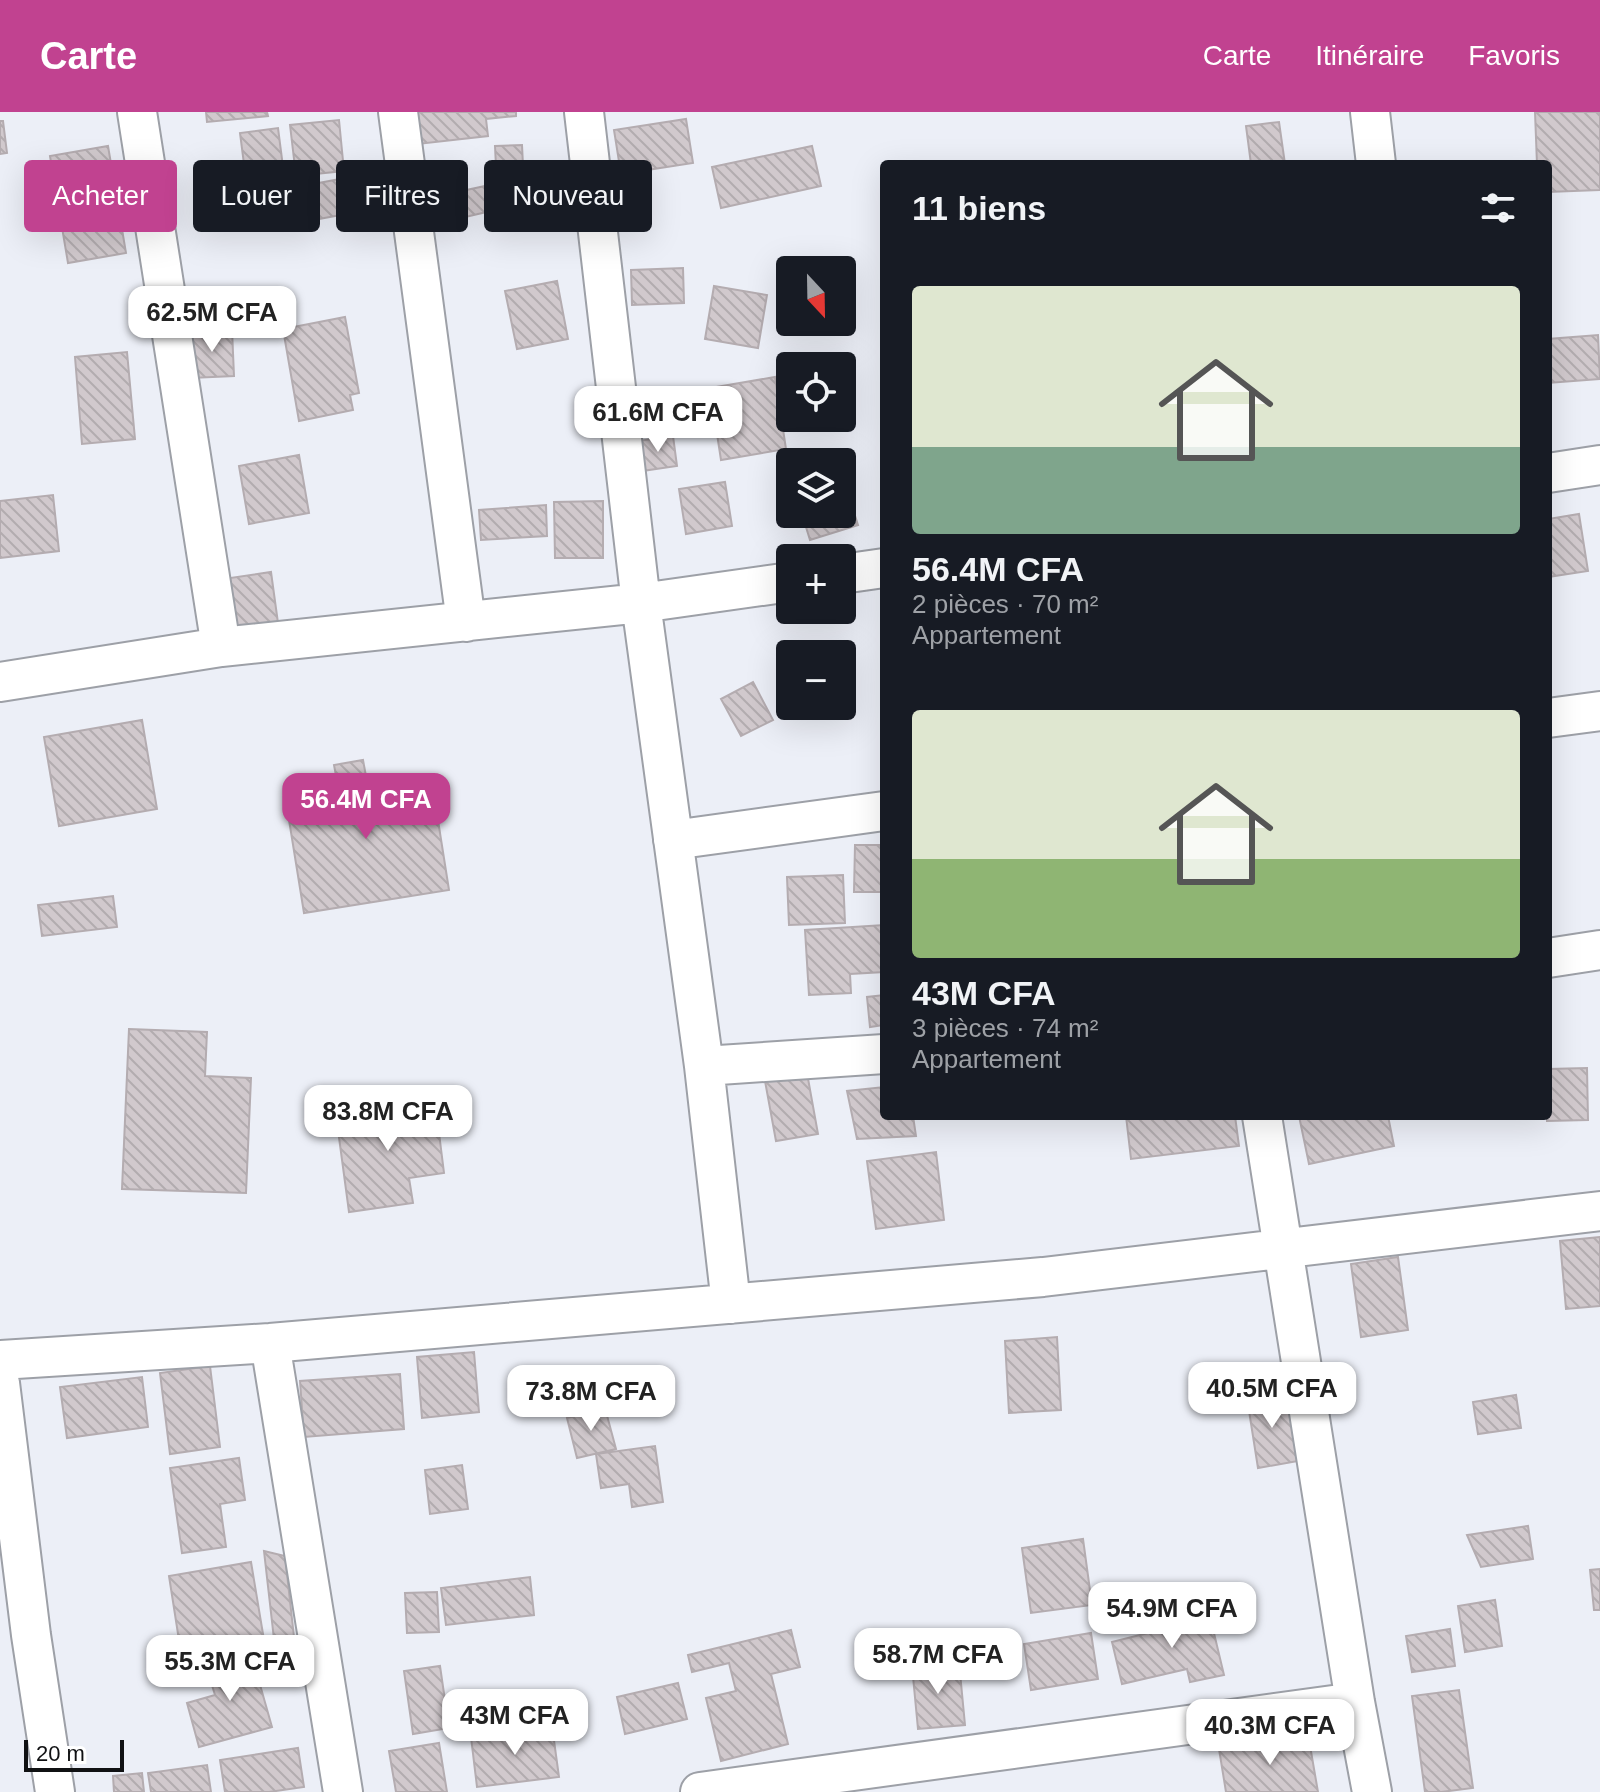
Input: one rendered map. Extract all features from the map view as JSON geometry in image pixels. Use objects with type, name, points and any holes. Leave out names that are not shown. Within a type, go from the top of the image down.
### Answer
[{"type":"street","points":[[137,112],[221,647]]},
{"type":"street","points":[[398,112],[466,622]]},
{"type":"street","points":[[584,112],[641,603],[704,1066],[731,1304]]},
{"type":"street","points":[[1370,112],[1376,160]]},
{"type":"street","points":[[1552,472],[1600,465]]},
{"type":"street","points":[[856,572],[880,569]]},
{"type":"street","points":[[0,682],[221,647],[641,603],[776,584]]},
{"type":"street","points":[[1552,717],[1600,711]]},
{"type":"street","points":[[673,840],[880,812]]},
{"type":"street","points":[[1552,957],[1600,950]]},
{"type":"street","points":[[704,1066],[880,1054]]},
{"type":"street","points":[[1263,1120],[1372,1792]]},
{"type":"street","points":[[0,1360],[270,1343],[1043,1277],[1600,1211]]},
{"type":"street","points":[[270,1343],[343,1792]]},
{"type":"street","points":[[0,1383],[16,1636],[55,1792]]},
{"type":"street","points":[[700,1792],[1355,1702]]},
{"type":"building","points":[[206,112],[267,112],[268,116],[207,122]]},
{"type":"building","points":[[415,112],[516,112],[516,116],[486,119],[488,136],[418,144]]},
{"type":"building","points":[[1535,112],[1600,112],[1600,190],[1552,192],[1552,160],[1537,160]]},
{"type":"building","points":[[686,119],[693,163],[652,169],[652,160],[619,160],[614,130]]},
{"type":"building","points":[[339,120],[343,160],[336,160],[336,172],[320,174],[320,160],[294,160],[290,125]]},
{"type":"building","points":[[0,121],[3,121],[7,153],[0,154]]},
{"type":"building","points":[[1279,122],[1284,160],[1250,160],[1246,126]]},
{"type":"building","points":[[278,128],[282,160],[243,160],[240,133]]},
{"type":"building","points":[[522,145],[523,160],[496,160],[495,146]]},
{"type":"building","points":[[108,146],[110,160],[51,160],[50,156]]},
{"type":"building","points":[[812,146],[821,186],[721,208],[712,167]]},
{"type":"building","points":[[336,180],[336,216],[320,219],[320,183]]},
{"type":"building","points":[[484,186],[484,213],[468,216],[468,190]]},
{"type":"building","points":[[63,232],[122,232],[126,253],[68,263]]},
{"type":"building","points":[[683,268],[684,303],[632,305],[631,270]]},
{"type":"building","points":[[557,281],[568,339],[517,349],[505,291]]},
{"type":"building","points":[[714,286],[767,295],[758,348],[705,339]]},
{"type":"building","points":[[345,317],[359,393],[350,395],[353,410],[299,421],[283,329]]},
{"type":"building","points":[[232,329],[234,376],[191,378],[189,331]]},
{"type":"building","points":[[1598,335],[1600,379],[1552,383],[1552,339]]},
{"type":"building","points":[[127,352],[135,439],[82,444],[75,357]]},
{"type":"building","points":[[775,377],[776,432],[783,432],[786,448],[721,460],[710,388]]},
{"type":"building","points":[[673,436],[677,466],[642,471],[638,441]]},
{"type":"building","points":[[299,455],[309,513],[249,524],[239,466]]},
{"type":"building","points":[[725,482],[732,526],[686,534],[679,489]]},
{"type":"building","points":[[53,495],[59,551],[0,558],[0,501]]},
{"type":"building","points":[[603,501],[603,558],[555,558],[554,502]]},
{"type":"building","points":[[546,505],[547,536],[481,540],[479,510]]},
{"type":"building","points":[[1579,514],[1588,571],[1552,576],[1552,518]]},
{"type":"building","points":[[806,528],[848,528],[810,540]]},
{"type":"building","points":[[271,572],[278,623],[237,629],[230,578]]},
{"type":"building","points":[[753,682],[773,720],[741,736],[721,699]]},
{"type":"building","points":[[142,720],[157,809],[59,826],[44,737]]},
{"type":"building","points":[[363,760],[368,787],[431,776],[449,890],[304,913],[285,795],[338,786],[334,765]]},
{"type":"building","points":[[855,845],[880,845],[880,892],[854,892]]},
{"type":"building","points":[[843,875],[845,923],[789,925],[787,877]]},
{"type":"building","points":[[113,896],[117,927],[42,936],[38,905]]},
{"type":"building","points":[[880,925],[880,972],[850,974],[851,993],[809,995],[805,930]]},
{"type":"building","points":[[880,995],[880,1026],[870,1027],[867,997]]},
{"type":"building","points":[[129,1029],[207,1032],[205,1076],[251,1078],[246,1193],[122,1189]]},
{"type":"building","points":[[1587,1068],[1588,1120],[1547,1121],[1552,1120],[1552,1069]]},
{"type":"building","points":[[807,1073],[818,1134],[776,1141],[765,1081]]},
{"type":"building","points":[[880,1087],[880,1120],[914,1120],[916,1136],[857,1139],[847,1091]]},
{"type":"building","points":[[435,1101],[444,1173],[409,1178],[413,1203],[349,1212],[336,1115]]},
{"type":"building","points":[[1126,1120],[1236,1120],[1239,1146],[1131,1159]]},
{"type":"building","points":[[1300,1120],[1389,1120],[1394,1146],[1309,1164]]},
{"type":"building","points":[[936,1152],[944,1220],[876,1229],[867,1161]]},
{"type":"building","points":[[1600,1237],[1600,1306],[1566,1309],[1560,1241]]},
{"type":"building","points":[[1398,1257],[1408,1330],[1361,1337],[1351,1264]]},
{"type":"building","points":[[1057,1337],[1061,1410],[1009,1413],[1005,1341]]},
{"type":"building","points":[[474,1352],[479,1412],[422,1418],[417,1357]]},
{"type":"building","points":[[210,1366],[220,1447],[170,1454],[160,1373]]},
{"type":"building","points":[[400,1374],[404,1429],[304,1437],[300,1381]]},
{"type":"building","points":[[142,1377],[148,1427],[67,1438],[60,1387]]},
{"type":"building","points":[[1287,1391],[1298,1461],[1258,1468],[1247,1398]]},
{"type":"building","points":[[1516,1395],[1521,1428],[1478,1434],[1473,1402]]},
{"type":"building","points":[[605,1408],[616,1449],[577,1458],[567,1418]]},
{"type":"building","points":[[655,1446],[663,1502],[632,1507],[629,1484],[601,1488],[596,1454]]},
{"type":"building","points":[[239,1458],[245,1500],[220,1504],[226,1547],[182,1553],[170,1468]]},
{"type":"building","points":[[462,1465],[468,1509],[430,1514],[425,1470]]},
{"type":"building","points":[[1528,1526],[1533,1559],[1481,1567],[1467,1535]]},
{"type":"building","points":[[1083,1539],[1092,1605],[1031,1613],[1022,1548]]},
{"type":"building","points":[[264,1551],[285,1556],[295,1646],[275,1648]]},
{"type":"building","points":[[251,1562],[264,1640],[181,1653],[169,1576]]},
{"type":"building","points":[[1600,1569],[1600,1610],[1594,1610],[1590,1570]]},
{"type":"building","points":[[530,1577],[534,1615],[446,1625],[441,1588]]},
{"type":"building","points":[[437,1592],[439,1632],[407,1633],[405,1593]]},
{"type":"building","points":[[1495,1600],[1502,1646],[1465,1652],[1458,1606]]},
{"type":"building","points":[[1207,1604],[1224,1675],[1190,1682],[1187,1669],[1122,1684],[1112,1642],[1176,1626],[1173,1613]]},
{"type":"building","points":[[1450,1629],[1455,1666],[1412,1672],[1406,1636]]},
{"type":"building","points":[[791,1630],[800,1667],[771,1674],[788,1744],[721,1761],[706,1698],[736,1691],[729,1663],[692,1672],[688,1655]]},
{"type":"building","points":[[1091,1633],[1098,1679],[1031,1690],[1024,1644]]},
{"type":"building","points":[[251,1653],[272,1727],[199,1747],[187,1703],[215,1695],[206,1666]]},
{"type":"building","points":[[959,1662],[965,1725],[918,1729],[912,1666]]},
{"type":"building","points":[[440,1666],[449,1728],[413,1734],[404,1671]]},
{"type":"building","points":[[678,1683],[687,1719],[625,1734],[617,1697]]},
{"type":"building","points":[[1459,1690],[1473,1788],[1425,1792],[1412,1696]]},
{"type":"building","points":[[552,1726],[559,1777],[477,1787],[471,1737]]},
{"type":"building","points":[[1308,1734],[1318,1792],[1226,1792],[1219,1749]]},
{"type":"building","points":[[439,1743],[447,1792],[396,1792],[389,1751]]},
{"type":"building","points":[[298,1748],[304,1787],[269,1792],[225,1792],[220,1760]]},
{"type":"building","points":[[207,1765],[211,1792],[151,1792],[148,1773]]},
{"type":"building","points":[[142,1773],[144,1792],[114,1792],[113,1776]]}]
